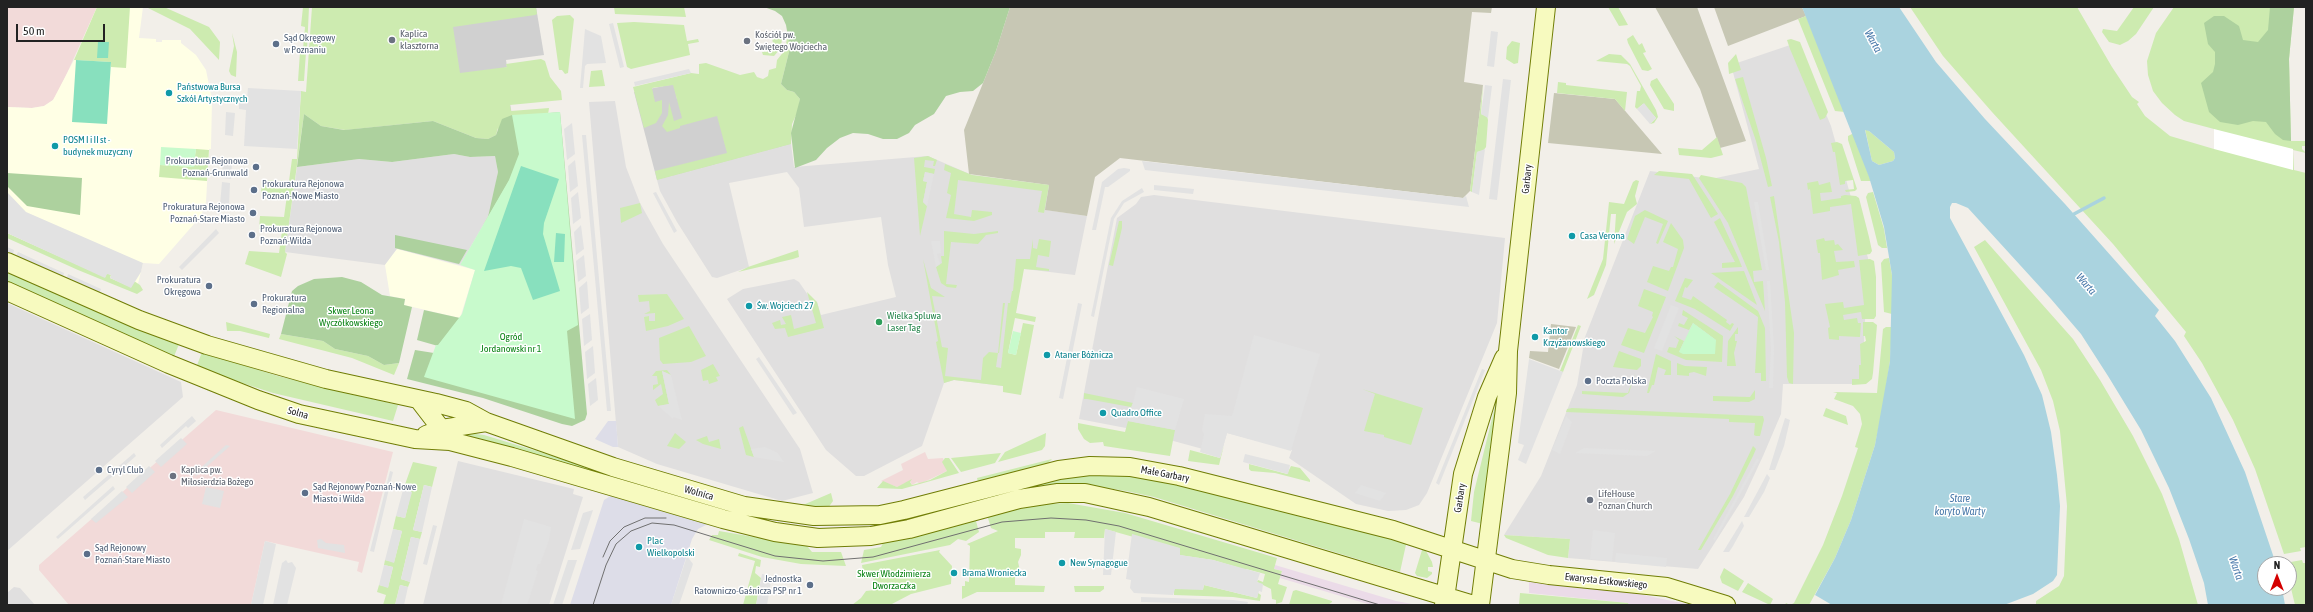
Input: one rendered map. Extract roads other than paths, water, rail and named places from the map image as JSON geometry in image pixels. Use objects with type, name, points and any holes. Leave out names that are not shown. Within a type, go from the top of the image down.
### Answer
[{"type":"street","name":"Garbary","points":[[1480,605],[1507,393],[1508,351],[1546,7]]},
{"type":"street","points":[[7,262],[132,317],[207,345],[312,375],[466,412],[486,422]]},
{"type":"street","name":"Solna","points":[[7,291],[169,364],[258,400],[299,414],[415,439],[446,435]]},
{"type":"street","name":"Garbary","points":[[1445,601],[1451,549],[1463,474],[1470,447],[1487,397],[1508,351]]},
{"type":"street","points":[[419,400],[446,435],[486,422]]},
{"type":"street","name":"Wolnica","points":[[486,422],[613,468],[744,506],[795,514],[839,517]]},
{"type":"street","name":"Wolnica","points":[[446,435],[715,517],[775,532],[818,538],[846,539],[885,535],[1019,499],[1058,493],[1086,493],[1148,507],[1413,586]]},
{"type":"street","name":"Małe Garbary","points":[[839,517],[880,515],[904,510],[1059,470],[1117,466],[1160,472],[1243,491],[1400,532],[1485,561]]},
{"type":"street","name":"Ewarysta Estkowskiego","points":[[1485,561],[1512,569],[1549,575],[1667,587],[1726,605]]},
{"type":"street","points":[[1413,586],[1445,601],[1474,605]]},
{"type":"street","points":[[1413,586],[1424,605]]},
{"type":"water","points":[[1802,7],[1899,7],[1936,62],[1985,119],[2065,204],[2159,310],[2155,316],[2175,341],[2211,398],[2245,472],[2273,556],[2257,556],[2257,596],[2283,596],[2285,605],[2208,605],[2204,583],[2169,488],[2141,430],[2108,376],[2081,334],[2051,299],[1968,208],[1956,203],[1952,203],[1950,207],[1950,218],[2024,355],[2042,395],[2051,432],[2060,506],[2057,575],[2053,581],[2033,594],[2004,605],[1832,605],[1815,595],[1835,558],[1851,520],[1875,445],[1890,361],[1892,275],[1884,227],[1869,177]],"holes":[[[1865,130],[1869,131],[1894,152],[1895,158],[1893,161],[1879,165],[1872,161]]]},
{"type":"waterway","points":[[2074,214],[2104,198]]},
{"type":"tram line","points":[[603,557],[610,541],[624,527],[645,518],[666,518]]},
{"type":"tram line","points":[[593,605],[606,565],[616,544],[631,531],[652,523],[674,525],[775,556],[823,561],[873,557],[1002,522],[1051,518],[1086,520],[1119,526],[1380,605]]},
{"type":"place","name":"Kaplica klasztorna","points":[[392,40]]},
{"type":"place","name":"Kościół pw. Świętego Wojciecha","points":[[747,41]]},
{"type":"place","name":"Sąd Okręgowy w Poznaniu","points":[[276,44]]},
{"type":"place","name":"Państwowa Bursa Szkół Artystycznych","points":[[169,93]]},
{"type":"place","name":"POSM I i II st - budynek muzyczny","points":[[55,146]]},
{"type":"place","name":"Prokuratura Rejonowa Poznań-Grunwald","points":[[256,167]]},
{"type":"place","name":"Prokuratura Rejonowa Poznań-Nowe Miasto","points":[[254,190]]},
{"type":"place","name":"Prokuratura Rejonowa Poznań-Stare Miasto","points":[[253,213]]},
{"type":"place","name":"Prokuratura Rejonowa Poznań-Wilda","points":[[252,235]]},
{"type":"place","name":"Casa Verona","points":[[1572,236]]},
{"type":"place","name":"Prokuratura Okręgowa","points":[[209,286]]},
{"type":"place","name":"Prokuratura Regionalna","points":[[254,304]]},
{"type":"place","name":"Św. Wojciech 27","points":[[749,306]]},
{"type":"place","name":"Wielka Spluwa Laser Tag","points":[[879,322]]},
{"type":"place","name":"Kantor Krzyżanowskiego","points":[[1535,337]]},
{"type":"place","name":"Ataner Bóżnicza","points":[[1047,355]]},
{"type":"place","name":"Poczta Polska","points":[[1588,381]]},
{"type":"place","name":"Quadro Office","points":[[1103,413]]},
{"type":"place","name":"Cyryl Club","points":[[99,470]]},
{"type":"place","name":"Kaplica pw. Miłosierdzia Bożego","points":[[173,476]]},
{"type":"place","name":"Sąd Rejonowy Poznań-Nowe Miasto i Wilda","points":[[305,493]]},
{"type":"place","name":"LifeHouse Poznan Church","points":[[1590,500]]},
{"type":"place","name":"Plac Wielkopolski","points":[[639,547]]},
{"type":"place","name":"Sąd Rejonowy Poznań-Stare Miasto","points":[[87,554]]},
{"type":"place","name":"New Synagogue","points":[[1062,563]]},
{"type":"place","name":"Brama Wroniecka","points":[[954,573]]},
{"type":"place","name":"Jednostka Ratowniczo-Gaśnicza PSP nr 1","points":[[810,585]]},
{"type":"water label","name":"Warta","points":[[1873,41]]},
{"type":"water label","name":"Warta","points":[[2086,284]]},
{"type":"water label","name":"Stare koryto Warty","points":[[1960,505]]},
{"type":"water label","name":"Warta","points":[[2236,568]]},
{"type":"park label","name":"Skwer Leona Wyczółkowskiego","points":[[351,316]]},
{"type":"park label","name":"Ogród Jordanowski nr 1","points":[[511,342]]},
{"type":"park label","name":"Skwer Włodzimierza Dworzaczka","points":[[894,580]]}]
